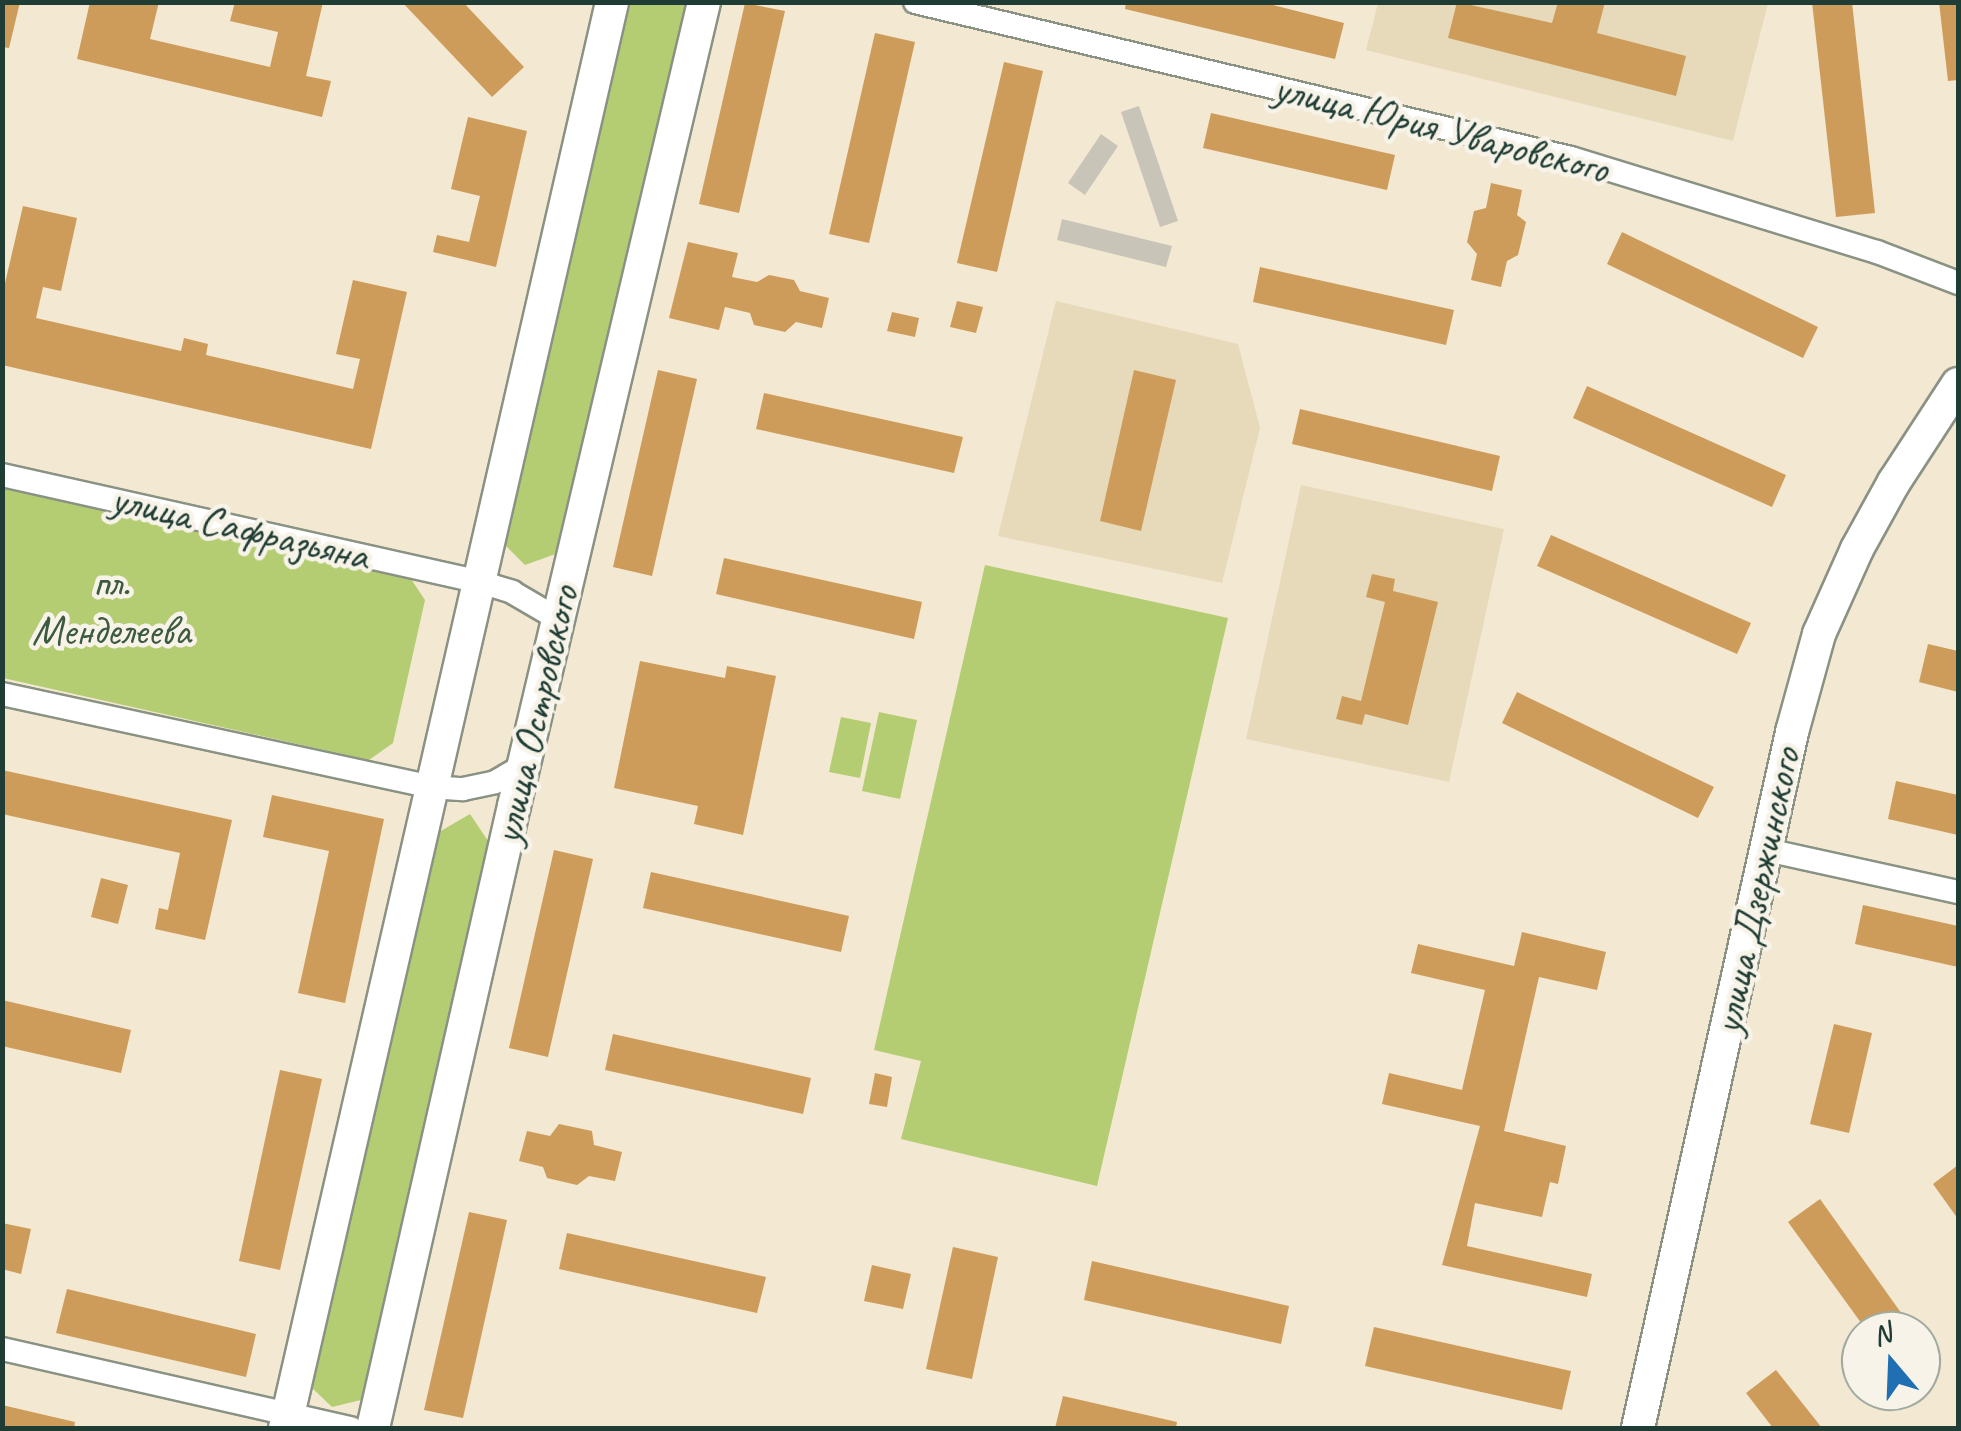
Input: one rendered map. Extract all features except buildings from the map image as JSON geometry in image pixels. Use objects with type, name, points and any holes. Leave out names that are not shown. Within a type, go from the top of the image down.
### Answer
[{"type":"main road","name":"улица Островского","points":[[287,1421],[612,2]]},
{"type":"main road","name":"улица Островского","points":[[374,1428],[524,765],[704,2]]},
{"type":"main road","name":"улица Дзержинского","points":[[1638,1428],[1819,634],[1857,549],[1894,482],[1958,384]]},
{"type":"street","name":"улица Юрия Уваровского","points":[[915,2],[1571,158],[1877,252],[1958,284]]},
{"type":"street","name":"улица Сафразьяна","points":[[2,475],[477,582],[512,592],[558,619]]},
{"type":"street","points":[[2,694],[431,788],[463,789],[495,782],[524,765]]},
{"type":"street","points":[[1767,850],[1958,892]]},
{"type":"street","points":[[2,1349],[287,1421],[351,1428]]},
{"type":"shaded area","points":[[1378,3],[1768,3],[1733,141],[1366,50]]},
{"type":"shaded area","points":[[1139,106],[1178,221],[1160,227],[1121,112]]},
{"type":"shaded area","points":[[1101,134],[1118,146],[1085,195],[1068,183]]},
{"type":"shaded area","points":[[1062,219],[1172,246],[1166,267],[1057,240]]},
{"type":"shaded area","points":[[1056,301],[1238,344],[1260,428],[1222,583],[998,536]]},
{"type":"shaded area","points":[[1301,485],[1504,529],[1449,782],[1246,739]]},
{"type":"green space","points":[[625,3],[688,3],[561,552],[525,565],[499,539]]},
{"type":"green space","name":"пл. Менделеева","points":[[3,487],[411,579],[425,600],[393,743],[369,760],[3,678]]},
{"type":"green space","points":[[985,565],[1228,618],[1097,1186],[901,1139],[921,1061],[874,1050]]},
{"type":"green space","points":[[879,712],[917,720],[900,799],[862,791]]},
{"type":"green space","points":[[841,717],[871,723],[860,778],[829,772]]},
{"type":"green space","points":[[470,814],[492,847],[365,1399],[332,1407],[309,1385],[434,835]]}]
